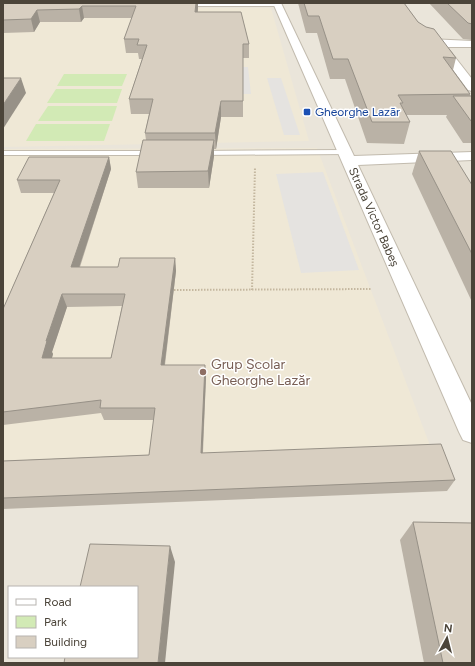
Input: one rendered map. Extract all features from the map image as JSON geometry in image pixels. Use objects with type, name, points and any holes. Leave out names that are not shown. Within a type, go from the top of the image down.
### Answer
[{"type":"street","points":[[396,3],[419,37],[426,42],[439,44],[472,44]]},
{"type":"street","name":"Strada Victor Babeș","points":[[277,4],[472,432]]},
{"type":"street","points":[[439,44],[472,87]]},
{"type":"street","points":[[347,157],[472,156]]},
{"type":"lane","points":[[178,5],[277,4]]},
{"type":"lane","points":[[193,153],[256,152],[347,157]]},
{"type":"lane","points":[[3,153],[161,153]]},
{"type":"path","points":[[252,290],[256,152]]},
{"type":"path","points":[[174,290],[370,289]]},
{"type":"shaded area","points":[[3,3],[472,3],[472,663],[3,663]]},
{"type":"shaded area","points":[[27,8],[271,8],[309,141],[3,147],[3,34]]},
{"type":"shaded area","points":[[237,67],[248,67],[251,94],[238,94]]},
{"type":"shaded area","points":[[267,78],[281,78],[300,135],[284,135]]},
{"type":"shaded area","name":"Grup Școlar Gheorghe Lazăr","points":[[317,148],[434,456],[3,472],[3,149]]},
{"type":"shaded area","points":[[323,172],[359,270],[301,273],[276,174]]},
{"type":"green space","points":[[64,74],[127,74],[122,86],[57,86]]},
{"type":"green space","points":[[56,89],[122,89],[117,103],[47,103]]},
{"type":"green space","points":[[48,106],[117,106],[112,121],[38,121]]},
{"type":"green space","points":[[36,124],[110,124],[104,141],[26,141]]},
{"type":"building","points":[[3,3],[196,3],[195,12],[241,12],[249,44],[243,44],[243,101],[221,101],[215,133],[145,133],[153,99],[129,99],[147,45],[137,45],[139,39],[124,39],[136,6],[82,6],[79,9],[37,10],[31,19],[3,20]]},
{"type":"building","points":[[304,3],[404,3],[418,22],[426,27],[434,29],[456,58],[443,57],[470,94],[398,95],[403,103],[400,103],[410,122],[372,122],[348,59],[333,59],[319,16],[308,16]]},
{"type":"building","points":[[447,3],[472,3],[472,24],[468,23]]},
{"type":"building","points":[[3,78],[21,78],[3,105]]},
{"type":"building","points":[[453,96],[472,96],[472,121],[471,121]]},
{"type":"building","points":[[143,140],[214,140],[208,171],[136,172]]},
{"type":"building","points":[[419,151],[451,151],[472,185],[472,254]]},
{"type":"building","points":[[29,157],[109,157],[71,267],[118,267],[120,258],[175,258],[161,365],[205,365],[201,453],[441,444],[455,480],[3,498],[3,461],[149,455],[155,408],[100,408],[101,400],[3,412],[3,309],[60,180],[17,180]],"holes":[[[62,294],[125,294],[111,358],[42,358],[46,341]]]},
{"type":"building","points":[[413,522],[472,523],[472,663],[443,663]]},
{"type":"building","points":[[90,544],[170,546],[158,663],[64,663],[65,658],[138,658],[138,586],[80,586]]},
{"type":"place","name":"Gheorghe Lazăr","points":[[307,112]]},
{"type":"place","name":"Grup Școlar Gheorghe Lazăr","points":[[203,372]]}]
